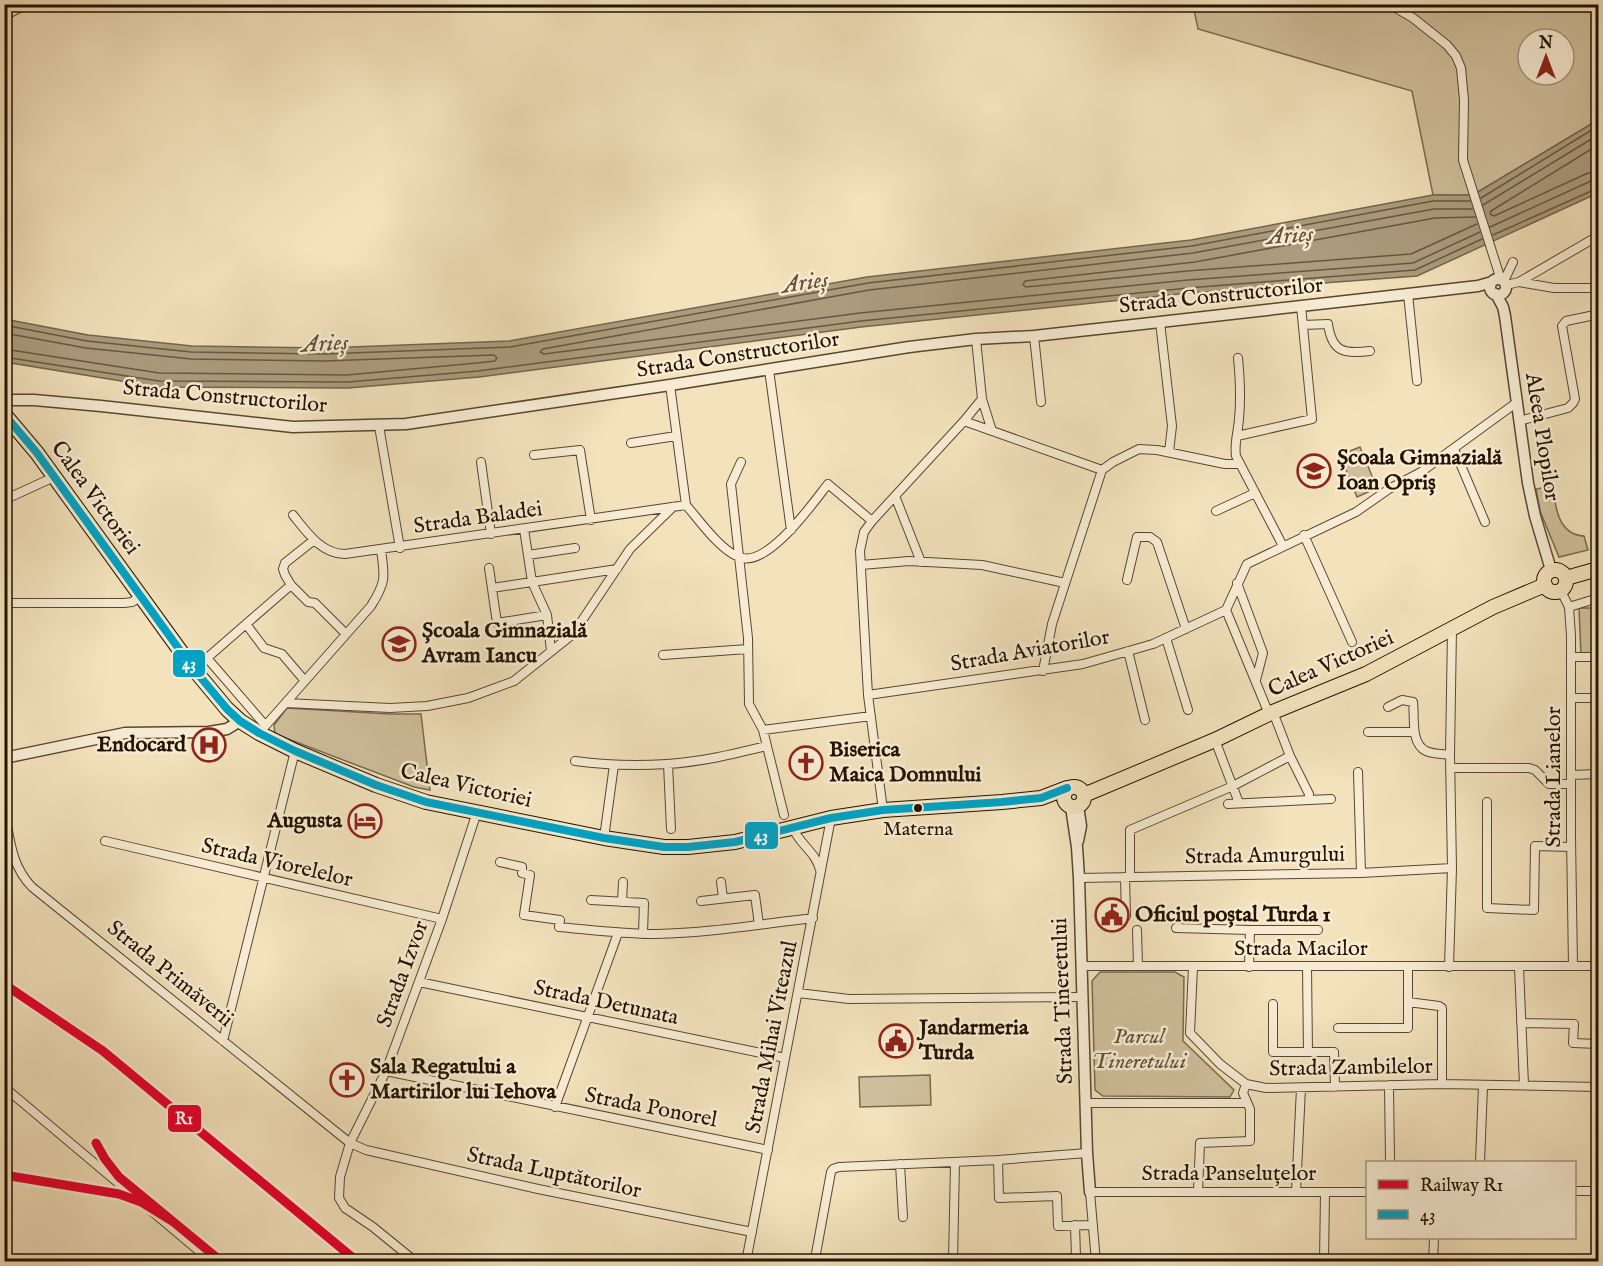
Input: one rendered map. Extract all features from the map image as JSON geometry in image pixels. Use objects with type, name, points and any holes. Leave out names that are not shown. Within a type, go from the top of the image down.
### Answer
[{"type":"main road","name":"Calea Victoriei","points":[[4,414],[31,445],[201,680],[240,721],[262,729],[295,751],[376,785],[416,798],[604,838],[664,847],[735,842],[831,818],[883,810],[1073,797],[1215,740],[1271,713],[1366,674],[1493,607],[1545,585]]},
{"type":"main road","points":[[1563,585],[1558,570],[1551,570],[1544,578],[1545,585],[1550,591],[1599,569]]},
{"type":"street","points":[[4,16],[27,4]]},
{"type":"street","points":[[1389,4],[1413,18],[1447,45],[1456,56],[1461,68],[1465,128],[1462,160],[1495,260],[1499,286]]},
{"type":"street","points":[[1499,286],[1519,282],[1599,236]]},
{"type":"street","points":[[1499,286],[1513,262]]},
{"type":"street","points":[[1519,282],[1554,288],[1590,288]]},
{"type":"street","name":"Strada Constructorilor","points":[[4,400],[22,399],[101,406],[293,427],[406,424],[976,339],[1034,336],[1478,286],[1499,286]]},
{"type":"street","name":"Aleea Plopilor","points":[[1499,286],[1535,516],[1551,570]]},
{"type":"street","points":[[1408,294],[1417,381]]},
{"type":"street","points":[[1238,436],[1312,419],[1301,306]]},
{"type":"street","points":[[1520,421],[1568,408],[1574,403],[1574,391],[1562,326],[1566,321],[1590,316]]},
{"type":"street","points":[[1160,322],[1172,426],[1169,452]]},
{"type":"street","points":[[1303,325],[1328,324],[1333,342],[1341,351],[1350,353],[1370,351]]},
{"type":"street","points":[[1034,336],[1041,402]]},
{"type":"street","points":[[976,339],[982,399],[992,431]]},
{"type":"street","points":[[1238,357],[1241,396],[1236,456],[1283,546]]},
{"type":"street","points":[[769,370],[791,530]]},
{"type":"street","points":[[670,386],[686,505],[726,549],[740,558],[756,557],[786,536],[828,484],[872,521]]},
{"type":"street","points":[[883,810],[868,695],[861,542],[872,521],[982,399]]},
{"type":"street","points":[[1309,800],[1309,794],[1255,681],[1226,610],[1237,583],[1247,564],[1356,512],[1389,489],[1421,472],[1516,403]]},
{"type":"street","points":[[964,421],[1102,470]]},
{"type":"street","points":[[379,426],[400,548]]},
{"type":"street","points":[[631,443],[676,436]]},
{"type":"street","points":[[1043,671],[1052,624],[1102,470],[1139,448],[1225,464],[1240,464]]},
{"type":"street","points":[[1454,449],[1485,522]]},
{"type":"street","points":[[534,455],[580,450],[591,520]]},
{"type":"street","points":[[481,462],[491,534]]},
{"type":"street","points":[[741,462],[731,484],[748,649],[749,704],[763,730],[784,815]]},
{"type":"street","points":[[4,501],[54,477]]},
{"type":"street","points":[[1216,511],[1255,493]]},
{"type":"street","points":[[895,496],[921,562]]},
{"type":"street","name":"Strada Baladei","points":[[314,540],[338,554],[381,550],[686,505]]},
{"type":"street","points":[[286,703],[390,708],[427,706],[459,700],[514,681],[573,634],[630,549],[673,507]]},
{"type":"street","points":[[293,515],[314,540],[285,563],[283,569],[285,575],[291,585],[308,602],[315,603],[346,634]]},
{"type":"street","points":[[524,529],[532,582],[547,615],[551,651]]},
{"type":"street","points":[[1304,535],[1352,642]]},
{"type":"street","points":[[1127,580],[1137,537],[1150,537],[1157,542],[1186,629]]},
{"type":"street","points":[[528,555],[575,548]]},
{"type":"street","points":[[291,585],[207,658],[262,729],[371,606],[380,591],[385,574],[381,550]]},
{"type":"street","points":[[861,565],[921,562],[982,565],[1065,583]]},
{"type":"street","points":[[489,568],[497,623],[547,615]]},
{"type":"street","points":[[492,588],[617,569]]},
{"type":"street","points":[[1237,583],[1263,653],[1255,681]]},
{"type":"street","name":"Strada Lianelor","points":[[1563,585],[1569,607],[1572,657],[1573,966]]},
{"type":"street","points":[[4,603],[124,603],[132,602],[140,597]]},
{"type":"street","points":[[1569,607],[1599,598]]},
{"type":"street","name":"Strada Aviatorilor","points":[[868,695],[1083,664],[1166,638],[1226,610]]},
{"type":"street","points":[[246,624],[264,648],[282,654],[305,681]]},
{"type":"street","points":[[1449,968],[1452,868],[1450,755],[1452,629]]},
{"type":"street","points":[[1166,638],[1188,710]]},
{"type":"street","points":[[663,655],[748,649]]},
{"type":"street","points":[[1128,651],[1145,720]]},
{"type":"street","points":[[1572,657],[1599,657]]},
{"type":"street","points":[[1572,698],[1599,698]]},
{"type":"street","points":[[1388,707],[1402,700],[1413,702],[1414,732],[1417,744],[1427,752],[1450,755]]},
{"type":"street","points":[[763,730],[871,716]]},
{"type":"street","points":[[4,758],[125,733],[209,732],[227,729],[240,721]]},
{"type":"street","points":[[1368,732],[1414,732]]},
{"type":"street","points":[[1215,740],[1239,803]]},
{"type":"street","points":[[575,761],[614,765],[668,764],[720,757],[767,746]]},
{"type":"street","points":[[223,1041],[295,751]]},
{"type":"street","points":[[1126,916],[1130,830],[1233,786],[1290,756]]},
{"type":"street","points":[[668,764],[671,828]]},
{"type":"street","points":[[604,838],[614,765]]},
{"type":"street","points":[[1450,768],[1529,768],[1535,770],[1549,784],[1599,774]]},
{"type":"street","points":[[1359,772],[1360,873]]},
{"type":"street","name":"Strada Tineretului","points":[[1073,797],[1079,878],[1087,1153],[1096,1262]]},
{"type":"street","points":[[1228,804],[1331,799]]},
{"type":"street","points":[[1487,802],[1487,909],[1533,910],[1535,846],[1571,847]]},
{"type":"street","name":"Strada Primăverii","points":[[4,810],[16,865],[24,879],[350,1143]]},
{"type":"street","name":"Strada Izvor","points":[[416,1262],[373,1227],[345,1208],[339,1198],[341,1168],[350,1143],[386,1071],[442,919],[477,812]]},
{"type":"street","name":"Strada Mihai Viteazul","points":[[746,1262],[831,818]]},
{"type":"street","points":[[793,828],[813,855],[821,872]]},
{"type":"street","name":"Strada Viorelelor","points":[[105,841],[442,919]]},
{"type":"street","points":[[500,862],[522,867],[522,873],[530,875],[524,915],[560,920],[559,927],[643,934],[719,930],[813,918]]},
{"type":"street","name":"Strada Amurgului","points":[[1079,878],[1360,873],[1452,868]]},
{"type":"street","points":[[622,902],[623,882]]},
{"type":"street","points":[[721,882],[723,898]]},
{"type":"street","points":[[701,901],[755,895],[759,925]]},
{"type":"street","points":[[591,900],[644,903],[643,934]]},
{"type":"street","points":[[1176,928],[1318,930]]},
{"type":"street","points":[[1137,930],[1138,966]]},
{"type":"street","points":[[1249,967],[1250,930]]},
{"type":"street","points":[[555,1107],[618,933]]},
{"type":"street","name":"Strada Macilor","points":[[1082,966],[1449,968],[1599,966]]},
{"type":"street","name":"Strada Zambilelor","points":[[1193,967],[1190,1033],[1220,1064],[1246,1084],[1266,1088],[1442,1084],[1599,1087]]},
{"type":"street","points":[[1307,967],[1308,1052]]},
{"type":"street","points":[[1338,1028],[1408,1028],[1408,967]]},
{"type":"street","points":[[1519,967],[1524,1085]]},
{"type":"street","name":"Strada Detunata","points":[[419,982],[785,1058]]},
{"type":"street","points":[[798,993],[849,999],[1083,997]]},
{"type":"street","points":[[1408,1002],[1442,1008],[1442,1084]]},
{"type":"street","points":[[1273,1004],[1273,1052],[1334,1052],[1335,1087]]},
{"type":"street","points":[[1521,1023],[1574,1024],[1574,1043],[1599,1044]]},
{"type":"street","name":"Strada Ponorel","points":[[386,1071],[768,1150]]},
{"type":"street","points":[[1198,1192],[1200,1143],[1250,1141],[1250,1109],[1243,1092],[1246,1084]]},
{"type":"street","points":[[1389,1086],[1390,1161]]},
{"type":"street","points":[[1480,1161],[1483,1086]]},
{"type":"street","points":[[4,1087],[212,1262]]},
{"type":"street","points":[[1296,1192],[1300,1088]]},
{"type":"street","points":[[1086,1103],[1248,1103]]},
{"type":"street","name":"Strada Luptătorilor","points":[[350,1143],[366,1150],[537,1189],[752,1232]]},
{"type":"street","points":[[816,1262],[833,1169],[1087,1153]]},
{"type":"street","points":[[998,1160],[999,1198],[1057,1196],[1058,1226],[1093,1225]]},
{"type":"street","points":[[952,1262],[955,1162]]},
{"type":"street","points":[[900,1164],[903,1217]]},
{"type":"street","points":[[1576,1191],[1599,1191]]},
{"type":"street","name":"Strada Panseluțelor","points":[[1090,1192],[1366,1192]]},
{"type":"street","points":[[1324,1262],[1325,1192]]},
{"type":"street","points":[[1053,1262],[1076,1257],[1075,1226]]},
{"type":"street","points":[[1433,1262],[1434,1239]]},
{"type":"green space","points":[[1193,5],[1598,5],[1598,120],[1473,195],[1433,195],[1412,91],[1198,29]]},
{"type":"green space","points":[[1360,447],[1377,488],[1357,497],[1340,455]]},
{"type":"green space","points":[[1553,486],[1559,518],[1568,531],[1584,536],[1588,550],[1559,557],[1540,511],[1536,489]]},
{"type":"green space","points":[[1579,608],[1598,608],[1598,655],[1581,655]]},
{"type":"green space","points":[[287,708],[421,714],[430,790],[414,787],[275,734],[274,725]]},
{"type":"green space","name":"Parcul Tineretului","points":[[1100,972],[1175,972],[1184,977],[1183,1041],[1234,1090],[1230,1097],[1103,1096],[1095,1090],[1092,981]]},
{"type":"green space","points":[[930,1075],[931,1105],[860,1107],[859,1077]]},
{"type":"water","name":"Arieș","points":[[1598,120],[1598,193],[1417,276],[1189,293],[861,327],[479,377],[348,388],[158,387],[5,362],[4,319],[88,335],[192,346],[324,348],[509,341],[867,277],[1191,240],[1433,195],[1473,195]]},
{"type":"rail line","name":"R1","points":[[4,984],[103,1051],[358,1262]]},
{"type":"rail line","name":"R1","points":[[96,1143],[119,1177],[222,1262]]},
{"type":"rail line","name":"R1","points":[[4,1175],[119,1194],[141,1202],[175,1223]]},
{"type":"transit line","name":"43","points":[[4,414],[37,453],[192,667],[227,709],[259,733],[295,751],[376,785],[426,802],[604,838],[664,847],[735,842],[831,818],[883,810],[1041,798],[1067,788]]},
{"type":"place","name":"Școala Gimnazială Ioan Opriș","points":[[1314,471]]},
{"type":"place","name":"Școala Gimnazială Avram Iancu","points":[[399,644]]},
{"type":"place","name":"Endocard","points":[[209,745]]},
{"type":"place","name":"Biserica Maica Domnului","points":[[806,763]]},
{"type":"place","name":"Materna","points":[[918,808]]},
{"type":"place","name":"Augusta","points":[[365,821]]},
{"type":"place","name":"Oficiul poștal Turda 1","points":[[1112,915]]},
{"type":"place","name":"Jandarmeria Turda","points":[[896,1041]]},
{"type":"place","name":"Sala Regatului a Martirilor lui Iehova","points":[[347,1080]]}]
